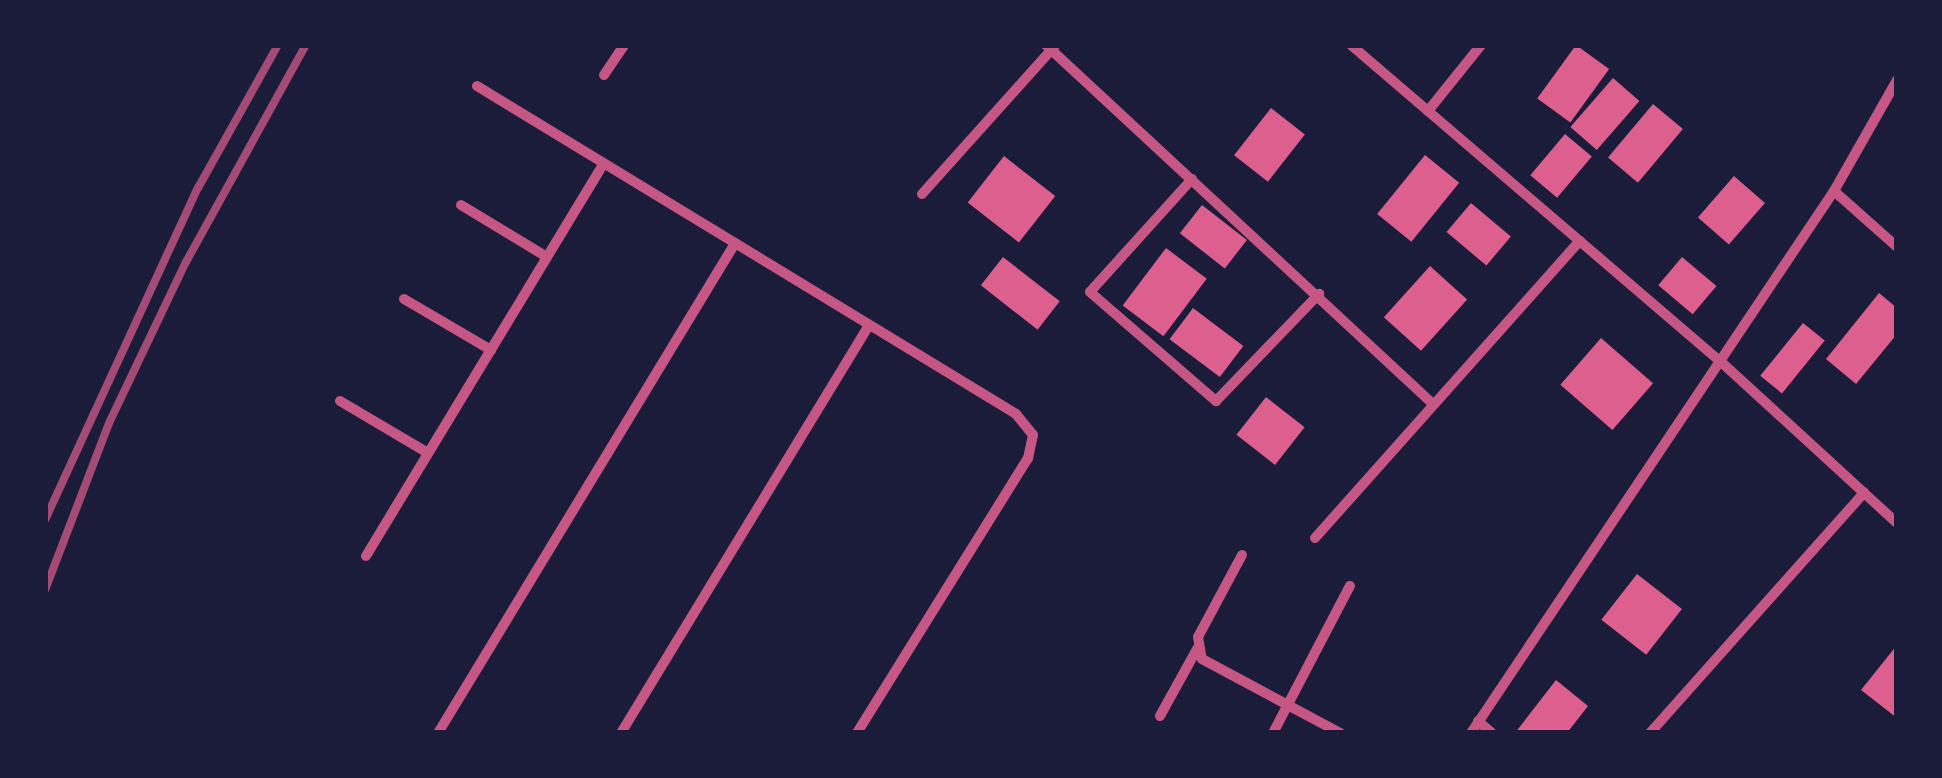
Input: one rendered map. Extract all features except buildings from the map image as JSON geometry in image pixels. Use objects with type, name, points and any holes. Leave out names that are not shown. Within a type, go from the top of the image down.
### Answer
[{"type":"street","points":[[604,75],[624,45]]},
{"type":"street","points":[[1351,45],[1718,360],[1897,523]]},
{"type":"street","points":[[1428,111],[1481,45]]},
{"type":"street","points":[[922,194],[1051,47],[1433,404]]},
{"type":"street","points":[[1471,733],[1834,191],[1897,80]]},
{"type":"street","points":[[476,86],[1016,414],[1033,435],[1028,458],[857,733]]},
{"type":"street","points":[[366,556],[602,166]]},
{"type":"street","points":[[1192,179],[1090,292],[1216,401],[1319,294]]},
{"type":"street","points":[[1834,191],[1897,247]]},
{"type":"street","points":[[461,205],[547,257]]},
{"type":"street","points":[[1314,538],[1580,241]]},
{"type":"street","points":[[438,733],[734,246]]},
{"type":"street","points":[[404,299],[491,350]]},
{"type":"street","points":[[621,733],[868,326]]},
{"type":"street","points":[[340,401],[428,453]]},
{"type":"street","points":[[1650,733],[1864,492]]},
{"type":"street","points":[[1160,716],[1242,555]]},
{"type":"street","points":[[1273,733],[1350,586]]},
{"type":"street","points":[[1197,649],[1202,659],[1340,733]]},
{"type":"street","points":[[1478,721],[1492,733]]},
{"type":"railway","points":[[45,520],[198,188],[278,45]]},
{"type":"railway","points":[[45,590],[110,421],[186,262],[306,45]]}]
